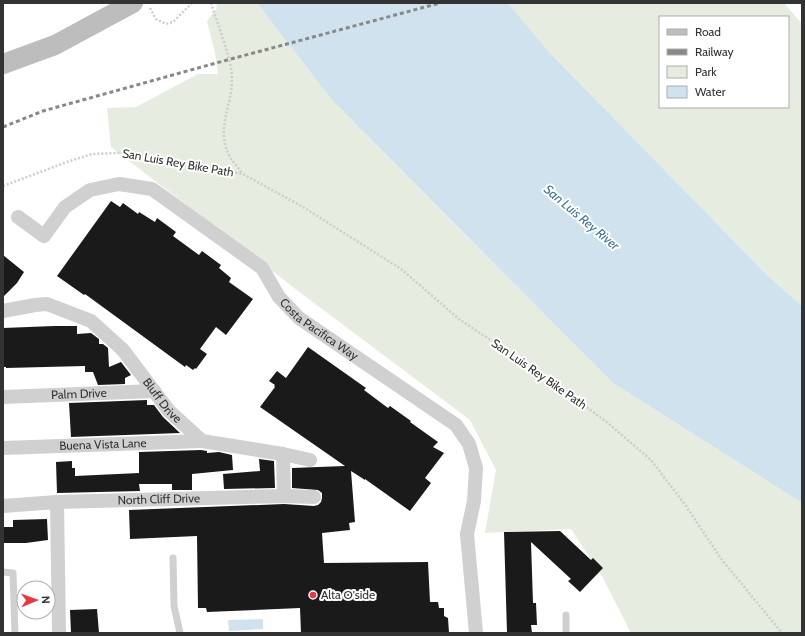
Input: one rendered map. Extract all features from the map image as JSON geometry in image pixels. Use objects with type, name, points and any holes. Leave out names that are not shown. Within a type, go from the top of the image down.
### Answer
[{"type":"main road","points":[[3,64],[55,46],[133,3]]},
{"type":"street","name":"Costa Pacifica Way","points":[[18,217],[44,236],[65,207],[90,190],[119,184],[152,189],[262,268],[279,297],[299,318],[456,425],[469,444],[476,468],[474,501],[467,534],[476,633]]},
{"type":"street","name":"Bluff Drive","points":[[3,311],[35,304],[47,304],[91,321],[123,350],[170,410],[202,440]]},
{"type":"street","name":"Palm Drive","points":[[3,397],[154,391]]},
{"type":"street","name":"Buena Vista Lane","points":[[3,448],[202,440]]},
{"type":"street","points":[[202,440],[310,460]]},
{"type":"street","points":[[284,454],[284,496]]},
{"type":"street","name":"North Cliff Drive","points":[[3,506],[57,502],[284,496],[314,497]]},
{"type":"street","points":[[57,502],[59,633]]},
{"type":"lane","points":[[173,558],[174,606],[180,633]]},
{"type":"lane","points":[[3,572],[13,573],[16,633]]},
{"type":"lane","points":[[566,615],[566,633]]},
{"type":"path","points":[[152,11],[156,19],[166,24],[173,22],[192,3]]},
{"type":"path","name":"San Luis Rey Bike Path","points":[[211,3],[226,49],[232,78],[230,100],[223,130],[224,140],[230,157],[242,174]]},
{"type":"path","name":"San Luis Rey Bike Path","points":[[3,186],[92,154],[119,153],[146,156],[173,164],[211,168],[242,174],[303,207],[401,269],[459,319],[556,384],[609,424],[651,460],[686,506],[722,560],[782,633]]},
{"type":"green space","points":[[216,3],[257,3],[331,99],[613,383],[802,503],[802,633],[631,633],[603,578],[571,529],[485,533],[496,470],[470,420],[306,297],[111,147],[107,108],[136,107],[198,74],[218,74],[215,53],[207,21],[217,8]]},
{"type":"green space","points":[[508,3],[784,3],[802,24],[802,306],[768,276],[550,53]]},
{"type":"water","name":"San Luis Rey River","points":[[257,3],[508,3],[550,53],[768,276],[802,306],[802,503],[613,383],[331,99]]},
{"type":"water","points":[[263,619],[263,629],[229,631],[228,620]]},
{"type":"building","points":[[111,201],[120,207],[123,203],[138,214],[139,212],[155,222],[157,218],[176,232],[173,236],[199,255],[202,251],[221,265],[219,268],[231,278],[229,282],[253,299],[226,335],[216,327],[200,349],[207,354],[196,369],[195,368],[193,370],[186,365],[185,367],[85,294],[84,295],[57,276]]},
{"type":"building","points":[[3,255],[24,272],[17,283],[3,297]]},
{"type":"building","points":[[77,326],[77,334],[91,333],[99,339],[99,344],[103,344],[108,348],[109,367],[121,362],[131,375],[125,378],[125,384],[98,385],[93,372],[85,372],[85,366],[3,367],[3,328]]},
{"type":"building","points":[[308,347],[366,388],[364,390],[388,408],[390,406],[438,442],[433,447],[444,453],[425,478],[431,483],[410,511],[365,479],[351,471],[355,522],[349,523],[350,530],[322,533],[324,563],[428,562],[430,602],[438,602],[439,608],[444,608],[444,616],[448,618],[449,633],[301,633],[300,608],[207,612],[206,608],[198,608],[197,536],[130,539],[129,510],[284,504],[314,506],[321,502],[322,493],[318,490],[292,488],[292,468],[345,466],[260,407],[275,387],[275,385],[269,381],[277,371],[286,378]]},
{"type":"building","points":[[147,400],[147,405],[154,405],[163,417],[180,433],[71,437],[69,403]]},
{"type":"building","points":[[207,451],[207,453],[219,452],[232,455],[233,470],[192,474],[192,490],[172,490],[172,484],[139,484],[140,491],[57,493],[56,462],[72,461],[72,468],[75,468],[75,476],[139,473],[139,452]]},
{"type":"building","points":[[259,459],[274,461],[275,488],[224,489],[223,474],[260,471]]},
{"type":"building","points":[[47,519],[48,540],[26,543],[3,543],[3,527],[13,527],[13,520]]},
{"type":"building","points":[[560,531],[591,560],[593,558],[603,568],[580,592],[568,581],[571,579],[531,542],[533,603],[536,603],[537,625],[531,625],[532,633],[507,633],[504,532]]},
{"type":"building","points":[[97,609],[99,633],[71,633],[70,610]]},
{"type":"railway","points":[[3,127],[43,111],[440,3]]},
{"type":"place","name":"Alta O'side","points":[[313,595]]}]
